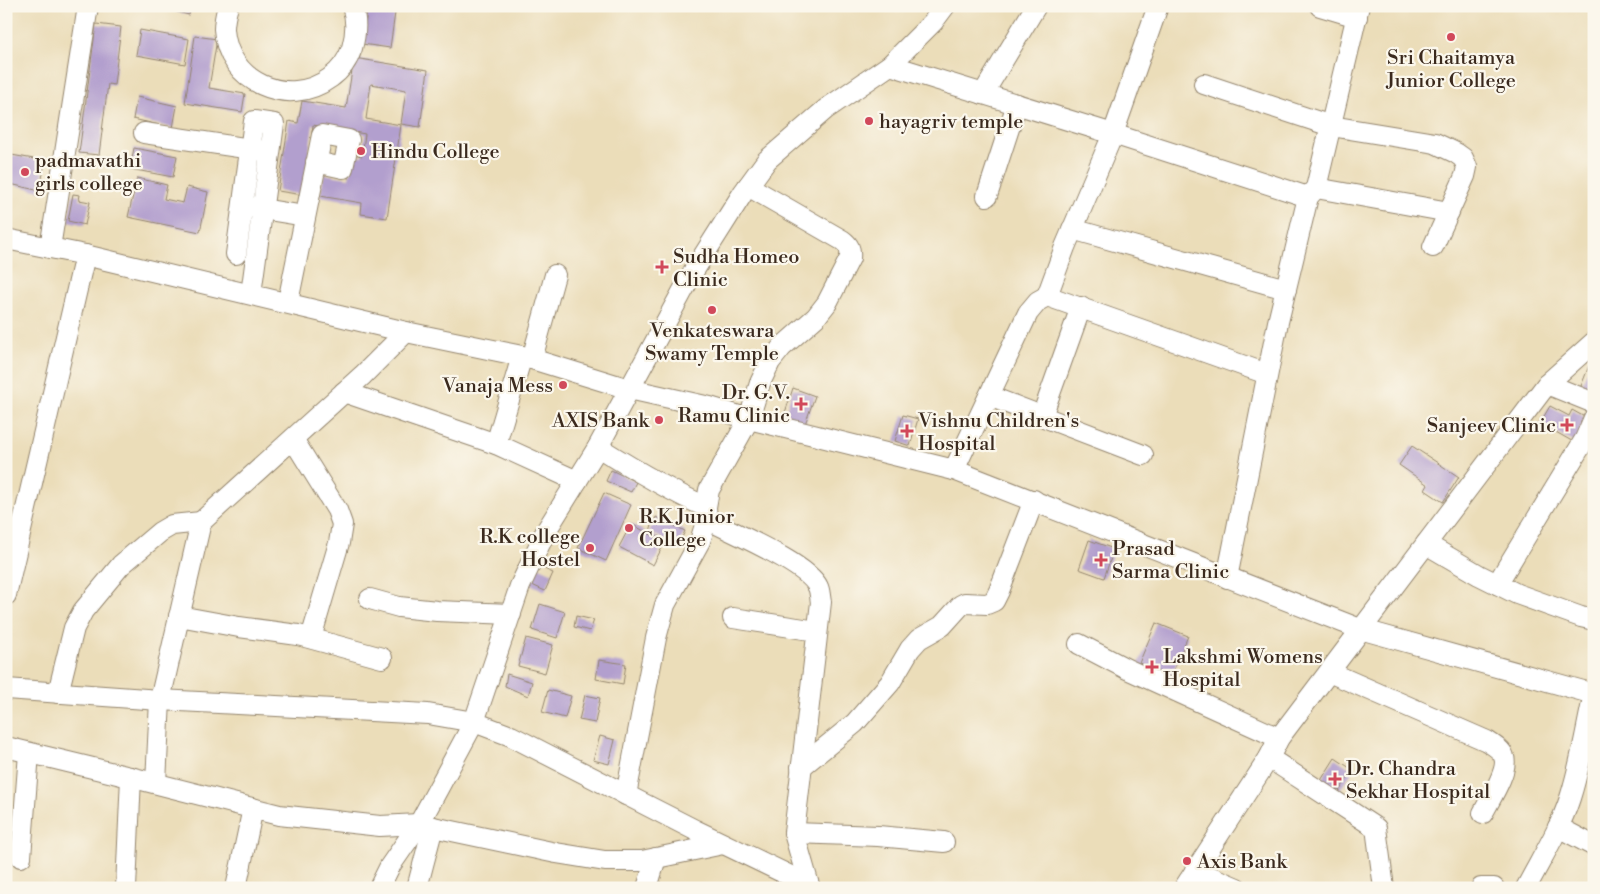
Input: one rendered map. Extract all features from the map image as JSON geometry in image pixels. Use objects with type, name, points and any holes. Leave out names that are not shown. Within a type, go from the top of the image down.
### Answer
[{"type":"street","points":[[50,248],[88,6]]},
{"type":"street","points":[[228,6],[224,29],[229,52],[242,70],[259,85],[281,92],[302,91],[321,85],[338,72],[350,55],[355,35],[355,14],[352,6]]},
{"type":"street","points":[[417,888],[426,826],[474,722],[520,586],[546,531],[598,447],[693,272],[748,186],[767,160],[826,109],[890,65],[933,22],[944,6]]},
{"type":"street","points":[[983,94],[1036,6]]},
{"type":"street","points":[[954,470],[1028,312],[1047,296],[1072,229],[1113,134],[1158,6]]},
{"type":"street","points":[[1227,578],[1267,374],[1286,289],[1331,126],[1358,11],[1320,6]]},
{"type":"street","points":[[890,65],[1113,134],[1312,192],[1449,212]]},
{"type":"street","points":[[1204,84],[1331,126],[1435,143],[1456,153],[1463,158],[1467,167],[1465,176],[1433,247]]},
{"type":"street","points":[[251,294],[274,124],[281,92]]},
{"type":"street","points":[[987,196],[1017,104]]},
{"type":"street","points":[[236,254],[254,121],[274,124]]},
{"type":"street","points":[[144,133],[271,152]]},
{"type":"street","points":[[288,302],[316,162]]},
{"type":"street","points":[[626,795],[656,638],[666,605],[700,541],[709,490],[749,419],[760,382],[770,362],[782,347],[816,317],[828,303],[850,258],[851,251],[842,240],[748,186]]},
{"type":"street","points":[[243,205],[305,216]]},
{"type":"street","points":[[1072,229],[1286,289]]},
{"type":"street","points":[[6,239],[86,255],[288,302],[406,332],[527,358],[629,389],[710,407],[749,419],[954,470],[1360,629],[1594,694],[1572,792],[1558,827],[1526,888]]},
{"type":"street","points":[[6,595],[86,255]]},
{"type":"street","points":[[496,444],[555,275]]},
{"type":"street","points":[[1047,296],[1267,374]]},
{"type":"street","points":[[1042,416],[1081,307]]},
{"type":"street","points":[[156,784],[160,700],[201,522],[344,392],[406,332]]},
{"type":"street","points":[[1237,888],[1185,882],[1269,758],[1280,738],[1360,629],[1547,384],[1594,342]]},
{"type":"street","points":[[1547,384],[1594,402]]},
{"type":"street","points":[[344,392],[496,444],[577,481]]},
{"type":"street","points":[[988,396],[1144,455]]},
{"type":"street","points":[[1497,584],[1585,438],[1594,418]]},
{"type":"street","points":[[293,439],[337,510],[342,524],[339,543],[311,638]]},
{"type":"street","points":[[598,447],[791,562],[818,587],[820,602],[794,833],[809,886]]},
{"type":"street","points":[[801,768],[855,723],[890,683],[910,649],[919,639],[942,626],[961,605],[966,603],[987,604],[994,601],[1034,500]]},
{"type":"street","points":[[58,693],[74,628],[83,611],[121,565],[160,532],[172,525],[201,522]]},
{"type":"street","points":[[1426,544],[1479,575],[1517,594],[1594,620]]},
{"type":"street","points":[[370,598],[399,607],[511,614]]},
{"type":"street","points":[[179,616],[298,635],[382,658]]},
{"type":"street","points":[[733,618],[817,631]]},
{"type":"street","points":[[1079,644],[1127,669],[1280,738]]},
{"type":"street","points":[[1329,672],[1487,741],[1498,748],[1504,756],[1505,767],[1483,813]]},
{"type":"street","points":[[6,689],[160,700],[428,714],[474,722],[511,736],[809,886]]},
{"type":"street","points":[[6,748],[131,777],[279,815],[380,826],[426,826],[556,853],[605,861],[656,858],[723,844]]},
{"type":"street","points":[[21,858],[29,753]]},
{"type":"street","points":[[1269,758],[1376,828],[1384,888]]},
{"type":"street","points":[[126,888],[131,777]]},
{"type":"street","points":[[236,888],[252,808]]},
{"type":"street","points":[[379,888],[390,866],[426,826]]},
{"type":"street","points":[[1558,827],[1594,846]]},
{"type":"street","points":[[794,833],[878,836],[944,842]]},
{"type":"street","points":[[647,888],[656,858]]},
{"type":"street","points":[[1481,888],[1494,888]]},
{"type":"building","points":[[154,6],[191,6],[189,15]]},
{"type":"building","points":[[368,6],[396,6],[390,48],[362,44]]},
{"type":"building","points":[[96,24],[121,27],[114,85],[108,84],[99,155],[79,153]]},
{"type":"building","points":[[140,30],[189,39],[185,64],[136,55]]},
{"type":"building","points":[[195,36],[217,39],[209,88],[245,94],[242,112],[185,103]]},
{"type":"building","points":[[354,58],[428,70],[420,127],[401,124],[406,90],[371,84],[366,119],[401,125],[387,218],[361,214],[362,203],[320,196],[324,174],[349,178],[353,154],[362,156],[365,134],[313,125],[303,195],[278,191],[289,121],[298,123],[302,101],[346,108]]},
{"type":"building","points":[[137,97],[177,106],[173,128],[133,119]]},
{"type":"building","points":[[134,148],[177,156],[173,177],[130,169]]},
{"type":"building","name":"padmavathi girls college","points":[[6,154],[45,161],[40,191],[6,183]]},
{"type":"building","points":[[137,178],[167,185],[164,199],[183,203],[187,187],[208,192],[200,232],[128,217]]},
{"type":"building","points":[[73,194],[80,195],[79,200],[90,202],[85,225],[68,221]]},
{"type":"building","points":[[1589,366],[1594,367],[1594,397],[1579,391]]},
{"type":"building","points":[[793,388],[815,396],[804,427],[783,419]]},
{"type":"building","points":[[1550,406],[1569,416],[1572,410],[1590,420],[1577,444],[1540,423]]},
{"type":"building","points":[[903,415],[918,419],[910,446],[895,441]]},
{"type":"building","points":[[1412,446],[1459,477],[1443,502],[1425,490],[1428,485],[1399,465]]},
{"type":"building","points":[[611,470],[636,482],[631,492],[606,481]]},
{"type":"building","points":[[604,493],[631,505],[606,561],[578,548]]},
{"type":"building","points":[[656,517],[685,531],[678,546],[649,532]]},
{"type":"building","points":[[631,524],[665,542],[653,565],[619,547]]},
{"type":"building","points":[[1089,540],[1114,549],[1104,578],[1079,569]]},
{"type":"building","points":[[538,566],[553,573],[545,591],[530,584]]},
{"type":"building","points":[[540,604],[565,612],[557,638],[532,630]]},
{"type":"building","points":[[576,616],[594,620],[590,631],[574,627]]},
{"type":"building","points":[[1156,623],[1188,636],[1169,681],[1137,668]]},
{"type":"building","points":[[526,638],[553,645],[545,673],[518,666]]},
{"type":"building","points":[[599,660],[626,664],[623,684],[596,679]]},
{"type":"building","points":[[507,674],[532,682],[528,696],[505,686]]},
{"type":"building","points":[[548,690],[571,696],[565,718],[542,712]]},
{"type":"building","points":[[585,695],[600,698],[595,723],[579,720]]},
{"type":"building","points":[[600,736],[615,740],[609,764],[593,760]]},
{"type":"building","points":[[1335,758],[1353,770],[1336,796],[1318,785]]},
{"type":"place","name":"Sri Chaitamya Junior College","points":[[1451,37]]},
{"type":"place","name":"hayagriv temple","points":[[869,121]]},
{"type":"place","name":"Hindu College","points":[[361,151]]},
{"type":"place","name":"padmavathi girls college","points":[[25,172]]},
{"type":"place","name":"Sudha Homeo Clinic","points":[[662,267]]},
{"type":"place","name":"Venkateswara Swamy Temple","points":[[712,310]]},
{"type":"place","name":"Vanaja Mess","points":[[563,385]]},
{"type":"place","name":"Dr. G.V. Ramu Clinic","points":[[801,404]]},
{"type":"place","name":"AXIS Bank","points":[[659,420]]},
{"type":"place","name":"Sanjeev Clinic","points":[[1567,425]]},
{"type":"place","name":"Vishnu Children's Hospital","points":[[907,431]]},
{"type":"place","name":"R.K Junior College","points":[[629,528]]},
{"type":"place","name":"R.K college Hostel","points":[[590,548]]},
{"type":"place","name":"Prasad Sarma Clinic","points":[[1101,560]]},
{"type":"place","name":"Lakshmi Womens Hospital","points":[[1152,667]]},
{"type":"place","name":"Dr. Chandra Sekhar Hospital","points":[[1335,779]]},
{"type":"place","name":"Axis Bank","points":[[1187,861]]}]
